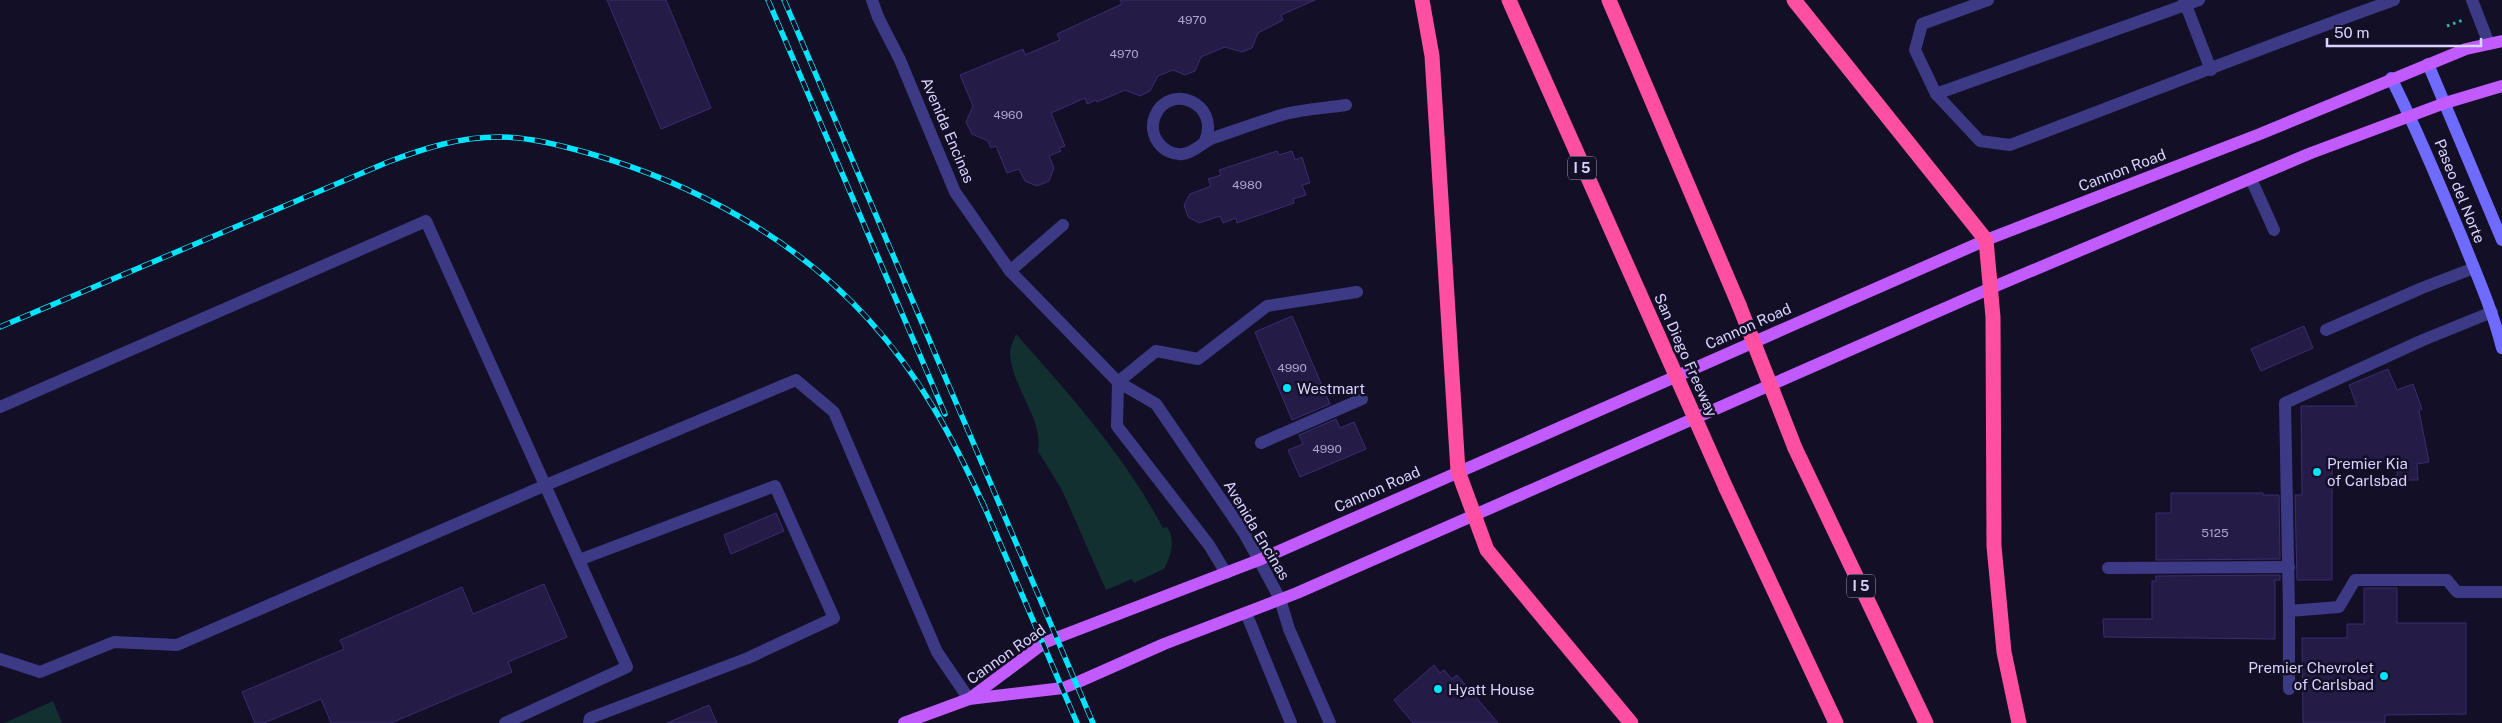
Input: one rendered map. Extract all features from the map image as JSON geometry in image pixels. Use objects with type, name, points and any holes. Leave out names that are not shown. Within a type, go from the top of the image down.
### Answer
[{"type":"highway","points":[[1422,0],[1432,56],[1458,472],[1487,550],[1631,723]]},
{"type":"highway","name":"San Diego Freeway","points":[[1509,0],[1726,488],[1836,723]]},
{"type":"highway","name":"I 5","points":[[1609,0],[1739,306],[1796,448],[1926,723]]},
{"type":"highway","points":[[1794,0],[1986,240],[1993,317],[1994,546],[2004,652],[2019,723]]},
{"type":"main road","name":"Cannon Road","points":[[969,699],[1044,643],[1260,560],[1986,240],[2260,134],[2391,78],[2466,49],[2502,41]]},
{"type":"main road","name":"Paseo del Norte","points":[[2428,64],[2502,240]]},
{"type":"main road","name":"Paseo del Norte","points":[[2391,78],[2410,116],[2474,268],[2492,312],[2502,348]]},
{"type":"main road","name":"Cannon Road","points":[[904,723],[969,699],[1063,688],[1164,644],[1280,599],[1991,288],[2311,153],[2445,103],[2502,86]]},
{"type":"street","name":"Avenida Encinas","points":[[872,0],[878,17],[900,60],[955,192],[1010,271],[1118,382],[1156,404],[1244,533],[1260,560],[1280,599],[1289,629],[1330,723]]},
{"type":"street","points":[[1988,0],[1922,24],[1915,50],[1936,94],[1980,141],[2010,145],[2211,70],[2301,33],[2394,0]]},
{"type":"street","points":[[1936,94],[2184,3],[2199,0]]},
{"type":"street","points":[[2472,0],[2489,44]]},
{"type":"street","points":[[2184,3],[2211,70]]},
{"type":"street","points":[[1205,141],[1208,132],[1208,122],[1200,106],[1192,101],[1184,98],[1174,99],[1159,109],[1154,117],[1154,135],[1158,143],[1173,153],[1191,152],[1205,141],[1286,114],[1346,105]]},
{"type":"street","points":[[2251,179],[2274,230]]},
{"type":"street","points":[[0,407],[426,221],[627,668],[505,723]]},
{"type":"street","points":[[1010,271],[1063,225]]},
{"type":"street","points":[[2326,330],[2422,288],[2474,268]]},
{"type":"street","points":[[1226,573],[1209,545],[1117,426],[1118,382],[1156,351],[1198,358],[1267,306],[1356,292]]},
{"type":"street","points":[[2289,689],[2290,611],[2284,403],[2423,340],[2492,312]]},
{"type":"street","points":[[0,659],[40,672],[114,642],[177,644],[796,380],[834,412],[937,652],[969,699]]},
{"type":"street","points":[[1261,443],[1362,399]]},
{"type":"street","points":[[579,560],[775,486],[834,618],[748,658],[590,718],[588,723]]},
{"type":"street","points":[[2108,568],[2289,567]]},
{"type":"street","points":[[2290,611],[2339,607],[2355,580],[2447,580],[2457,592],[2502,592]]},
{"type":"street","points":[[1246,613],[1291,723]]},
{"type":"green space","points":[[1016,334],[1096,427],[1132,476],[1163,528],[1167,527],[1170,532],[1172,548],[1164,569],[1134,583],[1132,579],[1106,590],[1062,490],[1038,451],[1039,439],[1036,427],[1012,365],[1010,351]]},
{"type":"green space","points":[[53,701],[62,723],[4,723]]},
{"type":"building","points":[[607,0],[666,0],[711,108],[661,129]]},
{"type":"building","points":[[1120,0],[1315,0],[1281,15],[1283,20],[1258,33],[1252,48],[1242,52],[1225,47],[1201,57],[1195,71],[1185,75],[1173,70],[1158,76],[1150,91],[1140,96],[1125,90],[1097,102],[1096,100],[1087,104],[1085,98],[1051,113],[1065,146],[1059,148],[1061,151],[1049,156],[1054,168],[1049,181],[1037,186],[1025,181],[1019,169],[1007,173],[996,146],[991,148],[988,141],[972,134],[966,122],[973,106],[960,75],[1023,49],[1025,55],[1060,40],[1057,34],[1122,4]]},
{"type":"building","points":[[1277,151],[1279,155],[1292,151],[1295,160],[1302,157],[1310,183],[1302,185],[1306,195],[1293,199],[1294,203],[1237,223],[1236,218],[1223,223],[1220,216],[1199,223],[1188,217],[1184,205],[1190,194],[1211,186],[1208,179],[1221,175],[1219,170]]},
{"type":"building","points":[[1292,316],[1330,404],[1292,420],[1255,332]]},
{"type":"building","points":[[2304,326],[2313,348],[2261,371],[2251,349]]},
{"type":"building","name":"Premier Kia of Carlsbad","points":[[2388,369],[2397,390],[2413,384],[2422,409],[2419,411],[2429,462],[2417,464],[2418,480],[2397,480],[2397,462],[2332,462],[2332,580],[2297,580],[2295,495],[2302,495],[2301,406],[2357,406],[2349,385]]},
{"type":"building","points":[[1336,419],[1340,428],[1354,422],[1366,449],[1300,477],[1288,450],[1303,444],[1299,435]]},
{"type":"building","points":[[2171,493],[2263,493],[2263,495],[2279,495],[2280,559],[2156,560],[2156,513],[2171,513]]},
{"type":"building","points":[[776,513],[784,531],[731,554],[724,535]]},
{"type":"building","points":[[2280,575],[2280,580],[2275,580],[2275,639],[2104,637],[2103,619],[2152,619],[2152,581],[2156,581],[2156,576]]},
{"type":"building","points":[[544,584],[567,637],[508,662],[512,672],[391,723],[331,723],[321,699],[264,723],[255,723],[242,692],[344,649],[340,640],[462,587],[473,614]]},
{"type":"building","name":"Premier Chevrolet of Carlsbad","points":[[2364,588],[2397,588],[2397,623],[2466,623],[2466,714],[2385,715],[2385,723],[2303,723],[2302,638],[2347,638],[2347,624],[2364,624]]},
{"type":"building","name":"Hyatt House","points":[[1434,665],[1440,673],[1444,670],[1452,679],[1457,675],[1498,723],[1413,723],[1394,700]]},
{"type":"building","points":[[709,705],[717,723],[667,723]]},
{"type":"railway","points":[[768,0],[945,414]]},
{"type":"railway","points":[[784,0],[1093,723]]},
{"type":"railway","points":[[0,327],[388,162],[429,148],[456,141],[484,137],[510,137],[555,144],[627,165],[704,197],[775,239],[809,264],[869,320],[904,363],[934,408],[984,506]]},
{"type":"railway","points":[[982,501],[1077,723]]},
{"type":"place","name":"Westmart","points":[[1287,388]]},
{"type":"place","name":"Premier Kia of Carlsbad","points":[[2317,472]]},
{"type":"place","name":"Premier Chevrolet of Carlsbad","points":[[2384,676]]},
{"type":"place","name":"Hyatt House","points":[[1438,689]]}]
